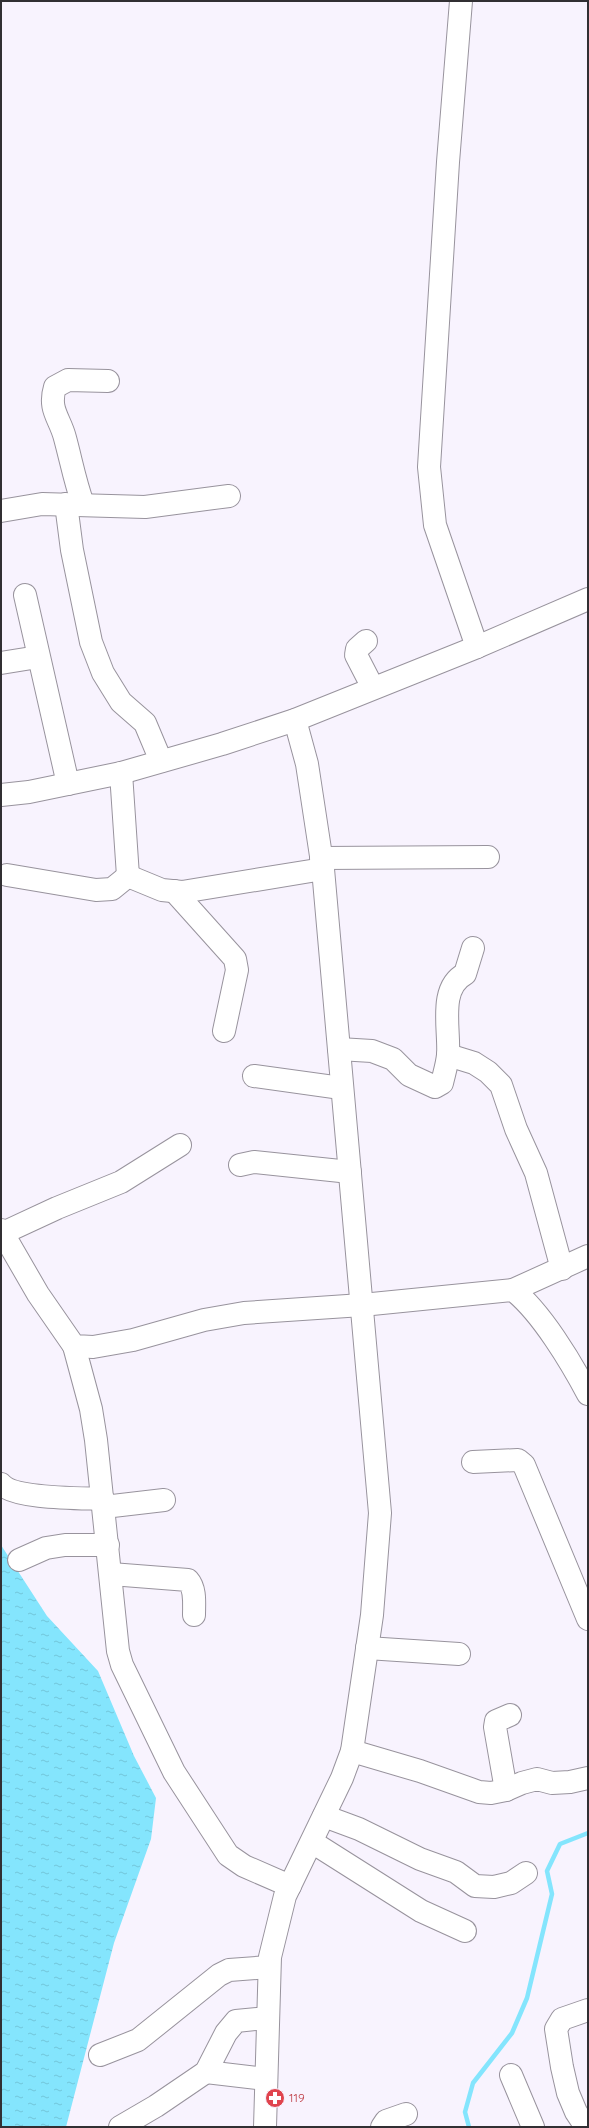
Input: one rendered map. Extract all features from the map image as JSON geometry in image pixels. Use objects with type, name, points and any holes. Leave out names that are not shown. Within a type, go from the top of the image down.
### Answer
[{"type":"street","points":[[461,1],[448,162],[429,467],[435,526],[477,647]]},
{"type":"street","points":[[108,381],[68,380],[55,387],[52,397],[54,412],[64,436],[73,476],[75,504],[72,550],[91,642],[103,673],[122,702],[145,723],[161,761]]},
{"type":"street","points":[[1,511],[42,504],[145,507],[229,496]]},
{"type":"street","points":[[25,595],[68,784]]},
{"type":"street","points":[[1,795],[68,784],[121,773],[294,720],[477,647],[588,599]]},
{"type":"street","points":[[366,641],[357,649],[356,655],[373,688]]},
{"type":"street","points":[[1,663],[38,657]]},
{"type":"street","points":[[265,2127],[267,2018],[270,1957],[283,1904],[290,1886],[342,1778],[352,1751],[372,1615],[380,1513],[322,864],[307,764],[294,720]]},
{"type":"street","points":[[121,773],[128,876]]},
{"type":"street","points":[[128,876],[162,890],[182,892],[322,864],[488,857]]},
{"type":"street","points":[[7,875],[96,890],[112,889],[128,876]]},
{"type":"street","points":[[174,891],[235,959],[237,970],[224,1031]]},
{"type":"street","points":[[339,1049],[372,1051],[393,1059],[409,1074],[435,1088],[442,1083],[448,1055],[448,1010],[452,986],[457,978],[465,974],[472,948]]},
{"type":"street","points":[[448,1055],[474,1063],[488,1072],[501,1085],[536,1174],[562,1269]]},
{"type":"street","points":[[254,1076],[341,1088]]},
{"type":"street","points":[[180,1144],[122,1182],[57,1208],[3,1237],[38,1294],[74,1346],[91,1410],[104,1503],[118,1652],[122,1665],[174,1772],[228,1855],[244,1866],[290,1886]]},
{"type":"street","points":[[240,1165],[254,1162],[350,1172]]},
{"type":"street","points":[[74,1346],[93,1347],[133,1340],[204,1320],[244,1312],[362,1305],[513,1290],[588,1256]]},
{"type":"street","points":[[513,1290],[527,1301],[544,1324],[588,1394]]},
{"type":"street","points":[[474,1462],[518,1460],[524,1464],[581,1585],[588,1619]]},
{"type":"street","points":[[1,1484],[6,1490],[20,1494],[104,1503],[164,1500]]},
{"type":"street","points":[[19,1560],[46,1548],[65,1545],[108,1544]]},
{"type":"street","points":[[111,1574],[188,1580],[192,1584],[194,1594],[194,1615]]},
{"type":"street","points":[[367,1648],[459,1654]]},
{"type":"street","points":[[506,1790],[495,1727],[496,1721],[510,1715]]},
{"type":"street","points":[[352,1751],[420,1771],[479,1792],[506,1790],[522,1782],[537,1779],[558,1782],[588,1778]]},
{"type":"street","points":[[324,1816],[359,1829],[420,1859],[456,1872],[475,1886],[494,1887],[511,1884],[526,1873]]},
{"type":"street","points":[[312,1842],[421,1911],[465,1931]]},
{"type":"street","points":[[100,2055],[138,2040],[219,1975],[230,1970],[269,1968]]},
{"type":"street","points":[[586,2127],[576,2112],[568,2093],[556,2029],[562,2019],[588,2010]]},
{"type":"street","points":[[120,2127],[156,2106],[206,2072],[226,2033],[236,2020],[267,2018]]},
{"type":"street","points":[[206,2072],[266,2079]]},
{"type":"street","points":[[511,2075],[533,2127]]},
{"type":"street","points":[[382,2127],[386,2121],[406,2114]]},
{"type":"water","points":[[1,1545],[47,1616],[98,1671],[134,1756],[156,1798],[151,1839],[114,1943],[66,2127],[1,2127]]},
{"type":"waterway","points":[[469,2127],[465,2112],[473,2083],[512,2033],[527,1998],[552,1894],[547,1871],[560,1844],[588,1833]]},
{"type":"place","name":"119","points":[[275,2098]]}]
